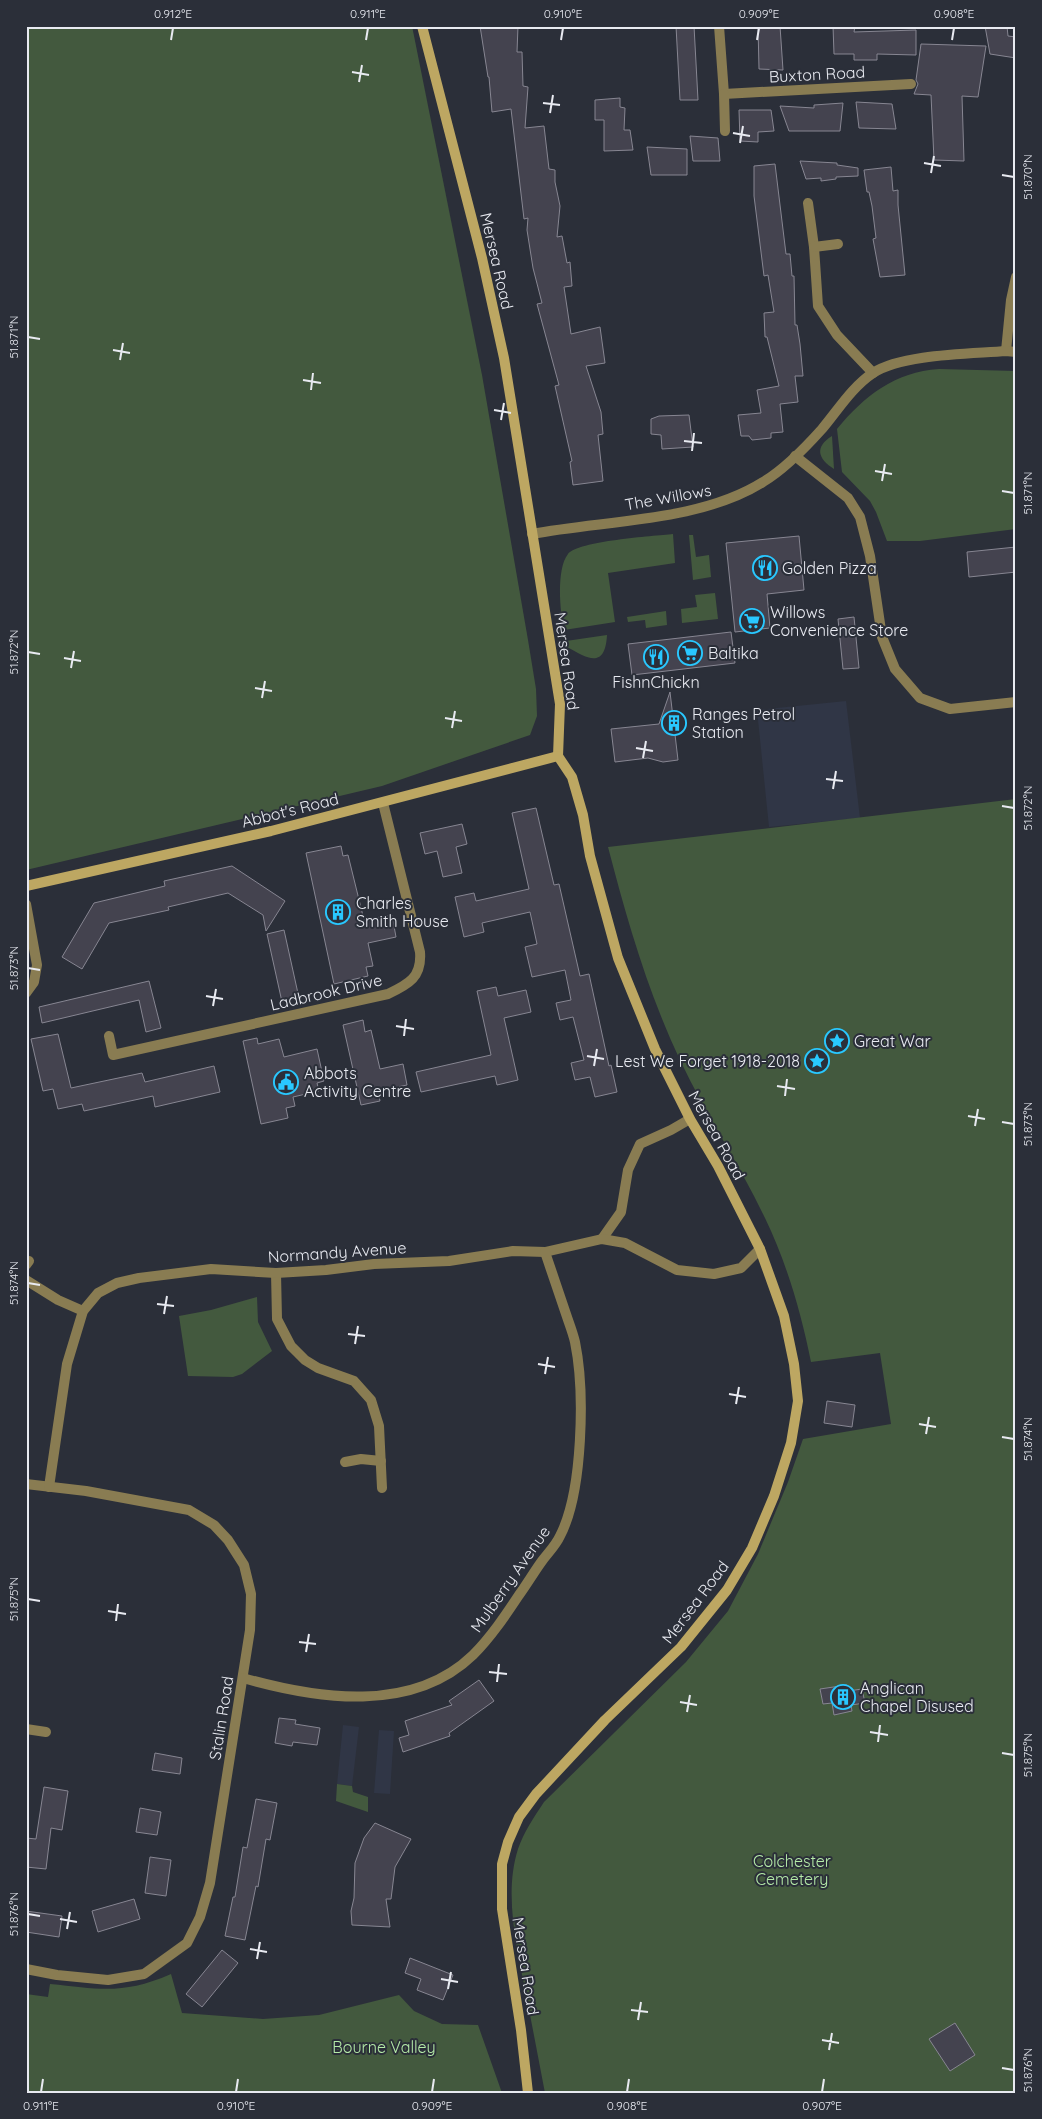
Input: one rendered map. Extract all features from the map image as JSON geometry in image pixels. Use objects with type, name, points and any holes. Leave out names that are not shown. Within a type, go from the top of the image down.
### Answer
[{"type":"main road","name":"Mersea Road","points":[[422,26],[482,258],[504,358],[560,704],[558,756],[572,777],[583,815],[590,856],[618,958],[655,1049],[760,1249],[784,1316],[794,1364],[798,1401],[791,1443],[774,1496],[752,1548],[727,1590],[681,1647],[605,1720],[555,1773],[519,1818],[508,1842],[502,1864],[502,1909],[521,2030],[528,2093]]},
{"type":"main road","name":"Abbot's Road","points":[[26,886],[271,831],[558,756]]},
{"type":"street","points":[[719,26],[725,131]]},
{"type":"street","name":"Buxton Road","points":[[724,94],[911,84]]},
{"type":"street","points":[[808,203],[814,247],[818,306],[837,336],[873,373]]},
{"type":"street","points":[[814,247],[838,244]]},
{"type":"street","points":[[1011,352],[1011,300],[1016,277]]},
{"type":"street","name":"The Willows","points":[[532,534],[678,513],[724,502],[764,482],[795,456],[822,429],[840,404],[873,373],[892,364],[923,358],[1011,352]]},
{"type":"street","points":[[795,456],[848,498],[860,517],[870,556],[882,637],[895,669],[920,698],[950,709],[1016,702]]},
{"type":"street","name":"Ladbrook Drive","points":[[110,1036],[114,1055],[388,994],[412,980],[421,964],[420,952],[384,803]]},
{"type":"street","points":[[26,904],[37,965],[34,982],[26,992]]},
{"type":"street","points":[[602,1239],[621,1212],[628,1170],[640,1144],[671,1130],[690,1118]]},
{"type":"street","name":"Normandy Avenue","points":[[48,1487],[67,1364],[83,1311],[98,1293],[117,1283],[138,1278],[211,1269],[276,1273],[374,1264],[449,1261],[512,1251],[545,1252],[602,1239],[625,1243],[677,1270],[714,1274],[741,1268],[760,1249]]},
{"type":"street","name":"Mulberry Avenue","points":[[243,1678],[270,1686],[321,1694],[370,1697],[403,1693],[436,1681],[460,1665],[472,1656],[496,1628],[560,1537],[572,1505],[577,1481],[580,1390],[575,1342],[545,1252]]},
{"type":"street","points":[[276,1273],[277,1320],[291,1346],[305,1360],[318,1368],[354,1381],[371,1400],[379,1426],[382,1488]]},
{"type":"street","points":[[26,1280],[58,1300],[83,1311]]},
{"type":"street","points":[[345,1462],[361,1459],[381,1461]]},
{"type":"street","name":"Stalin Road","points":[[26,1484],[86,1491],[189,1510],[214,1525],[228,1540],[244,1565],[251,1594],[250,1630],[210,1883],[200,1917],[187,1943],[144,1974],[108,1980],[57,1975],[26,1969]]},
{"type":"street","points":[[26,1729],[46,1732]]},
{"type":"shaded area","points":[[846,701],[860,818],[769,827],[757,710]]},
{"type":"shaded area","points":[[343,1725],[359,1727],[352,1786],[337,1784]]},
{"type":"shaded area","points":[[379,1730],[394,1731],[390,1794],[374,1793]]},
{"type":"green space","points":[[26,26],[412,26],[482,375],[528,640],[536,689],[537,716],[530,735],[382,786],[26,870]]},
{"type":"green space","points":[[939,369],[1016,371],[1016,529],[920,541],[887,541],[870,501],[842,472],[837,429],[858,406],[882,388],[908,375]]},
{"type":"green space","points":[[832,436],[834,469],[824,461],[820,453],[822,444]]},
{"type":"green space","points":[[673,534],[675,563],[608,573],[615,622],[564,630],[560,602],[560,580],[564,561],[568,554],[575,549],[600,542]]},
{"type":"green space","points":[[689,535],[693,535],[696,557],[709,555],[711,577],[693,580]]},
{"type":"green space","points":[[715,593],[718,619],[682,623],[681,609],[697,607],[695,595]]},
{"type":"green space","points":[[666,611],[667,625],[646,628],[645,620],[628,622],[627,617]]},
{"type":"green space","points":[[607,635],[606,646],[599,657],[594,658],[581,655],[567,647],[566,641]]},
{"type":"green space","name":"Colchester Cemetery","points":[[1016,799],[1016,2093],[545,2093],[516,1943],[512,1905],[514,1867],[518,1849],[526,1831],[544,1802],[686,1662],[728,1611],[758,1554],[788,1482],[803,1439],[891,1424],[880,1353],[811,1362],[792,1288],[773,1235],[745,1179],[691,1082],[658,1010],[631,929],[608,847]]},
{"type":"green space","points":[[257,1297],[258,1322],[272,1351],[242,1374],[233,1377],[188,1376],[179,1316],[211,1310]]},
{"type":"green space","points":[[337,1784],[352,1786],[353,1792],[368,1797],[368,1812],[336,1801]]},
{"type":"green space","name":"Bourne Valley","points":[[171,1974],[182,2013],[263,2019],[319,2015],[399,1995],[414,2011],[442,2024],[478,2025],[502,2093],[26,2093],[26,1994],[48,1997],[50,1984],[98,1989],[125,1988],[154,1981]]},
{"type":"building","points":[[480,26],[518,26],[517,52],[522,52],[523,86],[528,87],[525,128],[544,126],[549,169],[555,170],[555,182],[560,206],[557,237],[562,236],[567,263],[570,262],[572,286],[564,287],[571,334],[600,327],[605,363],[586,366],[601,412],[603,434],[598,435],[603,481],[573,485],[570,462],[572,461],[555,386],[559,385],[537,304],[542,303],[533,268],[527,230],[528,218],[524,219],[511,109],[492,112],[489,77]]},
{"type":"building","points":[[676,26],[694,26],[698,100],[680,100]]},
{"type":"building","points":[[758,26],[780,26],[783,70],[759,69]]},
{"type":"building","points":[[833,26],[855,26],[854,32],[916,30],[916,55],[877,54],[877,60],[854,60],[854,54],[834,54]]},
{"type":"building","points":[[985,26],[1007,26],[1008,36],[1016,37],[1016,58],[990,54]]},
{"type":"building","points":[[921,44],[986,46],[978,97],[962,96],[964,161],[934,160],[931,95],[914,94],[918,84],[916,80]]},
{"type":"building","points":[[620,98],[620,107],[625,108],[624,130],[630,130],[633,150],[604,151],[604,120],[595,120],[595,100]]},
{"type":"building","points":[[856,102],[892,104],[896,129],[859,128]]},
{"type":"building","points":[[843,103],[840,131],[789,131],[780,106],[814,108],[814,105]]},
{"type":"building","points":[[739,110],[771,110],[774,131],[758,132],[758,142],[740,141]]},
{"type":"building","points":[[690,136],[718,138],[720,161],[693,161]]},
{"type":"building","points":[[647,147],[687,149],[687,175],[651,175]]},
{"type":"building","points":[[800,161],[837,163],[837,165],[858,168],[858,176],[836,177],[836,179],[821,181],[821,178],[806,179]]},
{"type":"building","points":[[775,164],[786,254],[790,254],[792,276],[794,276],[795,325],[797,325],[800,344],[803,376],[795,376],[798,402],[780,404],[783,432],[771,433],[771,438],[752,440],[749,436],[741,436],[738,415],[761,413],[757,390],[779,386],[767,337],[765,337],[764,313],[774,312],[768,275],[764,276],[754,196],[754,166]]},
{"type":"building","points":[[891,167],[893,191],[898,190],[905,275],[880,277],[873,239],[876,238],[872,206],[869,192],[867,192],[864,170]]},
{"type":"building","points":[[689,415],[693,447],[662,449],[661,435],[651,434],[651,419],[659,416]]},
{"type":"building","points":[[799,536],[804,590],[767,594],[770,628],[735,632],[726,543]]},
{"type":"building","points":[[1016,547],[1016,572],[969,577],[967,552]]},
{"type":"building","points":[[854,617],[859,668],[843,669],[838,619]]},
{"type":"building","points":[[731,632],[735,663],[632,675],[628,644]]},
{"type":"building","name":"Ranges Petrol Station","points":[[670,692],[678,760],[663,762],[648,758],[615,762],[611,729],[659,724]]},
{"type":"building","points":[[536,808],[554,885],[559,884],[580,976],[589,974],[609,1066],[611,1065],[617,1092],[595,1097],[590,1077],[575,1080],[571,1063],[584,1060],[573,1017],[560,1020],[556,1003],[571,1000],[565,970],[532,977],[525,947],[537,944],[530,912],[482,923],[484,932],[464,937],[455,897],[474,893],[476,901],[529,889],[512,813]]},
{"type":"building","points":[[462,824],[467,844],[456,847],[462,873],[443,877],[437,851],[425,854],[420,833]]},
{"type":"building","name":"Charles Smith House","points":[[341,846],[343,856],[348,855],[364,920],[392,915],[396,937],[368,943],[373,966],[366,967],[368,976],[334,984],[306,853]]},
{"type":"building","points":[[232,866],[285,901],[266,931],[263,915],[228,893],[168,907],[169,910],[109,923],[82,969],[62,957],[94,903],[165,886],[164,881]]},
{"type":"building","points":[[284,930],[299,998],[282,1002],[267,934]]},
{"type":"building","points":[[149,981],[161,1028],[146,1032],[139,1000],[42,1023],[39,1007]]},
{"type":"building","points":[[496,987],[498,996],[526,990],[531,1012],[504,1018],[518,1080],[497,1085],[495,1076],[421,1092],[416,1072],[491,1055],[477,991]]},
{"type":"building","points":[[363,1020],[365,1032],[371,1030],[380,1069],[403,1064],[407,1085],[378,1091],[380,1101],[361,1105],[343,1025]]},
{"type":"building","points":[[58,1034],[71,1088],[142,1073],[145,1082],[214,1066],[220,1092],[155,1107],[153,1096],[84,1111],[82,1104],[58,1109],[53,1089],[43,1091],[31,1039]]},
{"type":"building","name":"Abbots Activity Centre","points":[[257,1038],[258,1044],[279,1039],[284,1057],[317,1049],[324,1081],[317,1083],[319,1091],[293,1097],[295,1106],[286,1108],[288,1118],[261,1124],[243,1041]]},
{"type":"building","points":[[827,1401],[855,1405],[852,1427],[824,1423]]},
{"type":"building","points":[[479,1680],[494,1701],[449,1733],[450,1736],[403,1752],[399,1738],[409,1735],[405,1721],[452,1705],[449,1701]]},
{"type":"building","name":"Anglican Chapel Disused","points":[[847,1685],[848,1691],[862,1689],[865,1703],[851,1705],[852,1711],[834,1715],[832,1703],[823,1704],[820,1689]]},
{"type":"building","points":[[279,1718],[296,1720],[295,1724],[320,1728],[317,1745],[293,1742],[292,1746],[275,1743]]},
{"type":"building","points":[[155,1753],[182,1758],[180,1774],[152,1770]]},
{"type":"building","points":[[44,1787],[68,1791],[62,1830],[51,1828],[46,1869],[26,1867],[26,1838],[36,1839]]},
{"type":"building","points":[[256,1799],[277,1803],[270,1840],[266,1839],[258,1887],[256,1886],[245,1940],[225,1936],[233,1897],[235,1897],[243,1847],[247,1848]]},
{"type":"building","points":[[140,1808],[161,1812],[157,1835],[136,1832]]},
{"type":"building","points":[[375,1823],[411,1839],[395,1867],[391,1899],[386,1899],[390,1927],[352,1925],[351,1911],[354,1898],[355,1863],[364,1838]]},
{"type":"building","points":[[150,1857],[171,1860],[166,1896],[145,1893]]},
{"type":"building","points":[[134,1899],[140,1919],[98,1932],[92,1911]]},
{"type":"building","points":[[26,1911],[62,1916],[59,1937],[26,1932]]},
{"type":"building","points":[[222,1950],[238,1963],[202,2007],[186,1994]]},
{"type":"building","points":[[410,1958],[453,1975],[443,2000],[417,1990],[421,1979],[405,1973]]},
{"type":"building","points":[[955,2023],[975,2055],[950,2071],[929,2039]]},
{"type":"place","name":"Golden Pizza","points":[[765,568]]},
{"type":"place","name":"Willows Convenience Store","points":[[752,621]]},
{"type":"place","name":"Baltika","points":[[690,653]]},
{"type":"place","name":"FishnChickn","points":[[656,657]]},
{"type":"place","name":"Ranges Petrol Station","points":[[674,723]]},
{"type":"place","name":"Charles Smith House","points":[[338,912]]},
{"type":"place","name":"Great War","points":[[837,1041]]},
{"type":"place","name":"Lest We Forget 1918-2018","points":[[817,1061]]},
{"type":"place","name":"Abbots Activity Centre","points":[[286,1082]]},
{"type":"place","name":"Anglican Chapel Disused","points":[[843,1697]]}]
